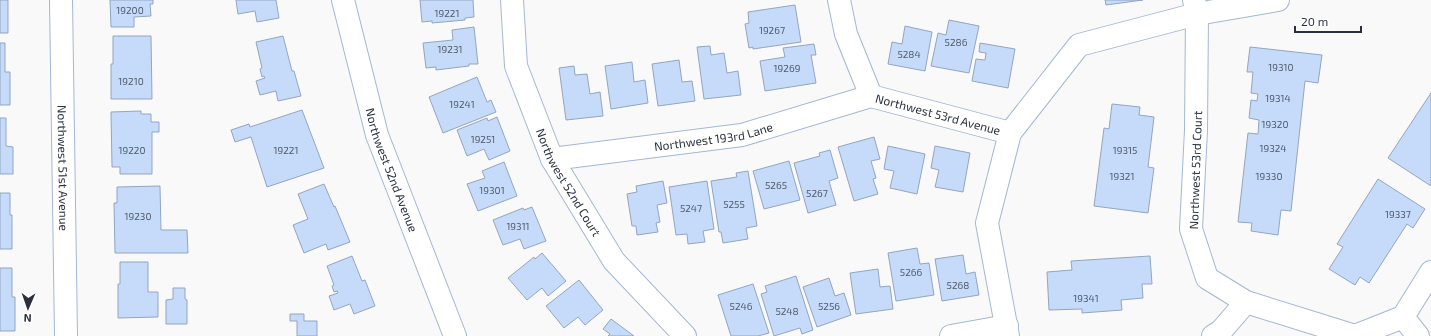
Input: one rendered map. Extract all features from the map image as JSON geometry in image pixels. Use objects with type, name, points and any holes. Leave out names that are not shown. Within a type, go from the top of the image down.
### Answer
[{"type":"street","name":"Northwest 51st Avenue","points":[[61,0],[66,336]]},
{"type":"street","name":"Northwest 52nd Avenue","points":[[343,0],[378,135],[455,336]]},
{"type":"street","name":"Northwest 52nd Court","points":[[512,0],[516,66],[552,159],[614,261],[685,336]]},
{"type":"street","name":"Northwest 53rd Avenue","points":[[839,0],[846,34],[871,96],[1010,133]]},
{"type":"street","name":"Northwest 53rd Avenue","points":[[1008,331],[987,223],[1010,133],[1079,45],[1196,7],[1278,0]]},
{"type":"street","name":"Northwest 53rd Court","points":[[1196,7],[1196,130],[1191,229],[1207,278],[1246,302],[1355,336],[1403,317]]},
{"type":"street","name":"Northwest 193rd Lane","points":[[552,159],[742,135],[871,96]]},
{"type":"street","points":[[1418,336],[1403,317],[1431,272]]},
{"type":"street","points":[[1212,336],[1221,330],[1246,302]]},
{"type":"street","points":[[951,336],[1008,331]]},
{"type":"building","points":[[0,0],[8,0],[8,33],[0,33]]},
{"type":"building","points":[[110,0],[153,0],[153,4],[150,4],[151,16],[134,17],[134,27],[111,27]]},
{"type":"building","points":[[236,0],[276,0],[279,18],[257,22],[255,11],[238,14]]},
{"type":"building","points":[[420,0],[473,0],[474,17],[465,18],[465,20],[432,23],[432,21],[422,22]]},
{"type":"building","points":[[1105,0],[1143,0],[1106,5]]},
{"type":"building","points":[[795,5],[801,42],[753,49],[753,47],[749,48],[745,24],[749,23],[748,12]]},
{"type":"building","points":[[949,20],[979,26],[969,73],[931,66],[938,33],[946,35]]},
{"type":"building","points":[[905,26],[932,32],[925,71],[888,64],[892,42],[902,44]]},
{"type":"building","points":[[474,27],[478,64],[469,64],[469,66],[436,70],[436,67],[426,68],[423,43],[453,40],[452,30]]},
{"type":"building","points":[[113,36],[151,36],[152,99],[111,99]]},
{"type":"building","points":[[283,36],[292,71],[294,71],[301,96],[278,101],[276,91],[260,95],[256,81],[265,78],[264,76],[262,77],[260,69],[262,68],[256,42]]},
{"type":"building","points":[[0,43],[5,43],[5,72],[10,72],[10,105],[0,105]]},
{"type":"building","points":[[980,43],[1015,49],[1008,88],[972,81],[976,59],[985,60],[986,53],[979,52]]},
{"type":"building","points":[[814,44],[816,55],[811,55],[816,83],[765,91],[760,61],[785,57],[783,48]]},
{"type":"building","points":[[710,46],[711,55],[724,53],[727,73],[738,71],[741,95],[704,99],[697,47]]},
{"type":"building","points":[[1250,47],[1322,55],[1318,83],[1305,81],[1291,211],[1281,210],[1278,235],[1251,231],[1252,223],[1238,222],[1248,133],[1258,134],[1259,120],[1249,118],[1251,100],[1257,101],[1258,94],[1251,93],[1253,72],[1247,72]]},
{"type":"building","points":[[679,60],[682,82],[692,81],[695,101],[658,106],[652,64]]},
{"type":"building","points":[[632,62],[634,82],[645,80],[648,103],[611,109],[605,66]]},
{"type":"building","points":[[574,66],[575,75],[587,74],[590,94],[600,92],[603,116],[566,120],[559,68]]},
{"type":"building","points":[[477,77],[487,102],[491,100],[496,112],[443,133],[429,97]]},
{"type":"building","points":[[1431,93],[1431,186],[1388,158]]},
{"type":"building","points":[[1112,104],[1140,107],[1139,115],[1154,117],[1148,167],[1154,168],[1148,213],[1094,206],[1104,128],[1109,129]]},
{"type":"building","points":[[302,110],[324,168],[267,187],[251,137],[235,142],[231,130],[249,124],[250,127]]},
{"type":"building","points":[[141,111],[141,114],[151,114],[151,122],[159,122],[159,132],[152,132],[152,174],[120,174],[120,167],[112,167],[111,112]]},
{"type":"building","points":[[497,117],[510,151],[489,160],[484,149],[467,156],[457,130],[487,118],[488,121]]},
{"type":"building","points":[[0,118],[6,118],[6,146],[13,147],[13,174],[0,174]]},
{"type":"building","points":[[874,137],[880,159],[871,161],[876,178],[873,179],[878,194],[854,201],[838,147]]},
{"type":"building","points":[[888,146],[925,154],[917,194],[890,188],[894,171],[884,169]]},
{"type":"building","points":[[935,146],[970,153],[963,192],[935,187],[939,170],[931,168]]},
{"type":"building","points":[[830,150],[838,178],[829,181],[836,205],[808,213],[794,163],[820,156],[819,153]]},
{"type":"building","points":[[789,161],[800,200],[764,209],[753,171]]},
{"type":"building","points":[[504,162],[517,196],[478,211],[467,184],[485,178],[482,171]]},
{"type":"building","points":[[748,171],[757,226],[746,228],[748,239],[723,243],[721,232],[719,232],[711,181],[737,177],[736,173]]},
{"type":"building","points":[[1378,179],[1425,209],[1413,228],[1407,224],[1369,283],[1360,277],[1355,285],[1329,269],[1343,247],[1337,244]]},
{"type":"building","points":[[663,181],[667,203],[657,205],[660,222],[656,223],[658,232],[637,235],[636,226],[632,226],[627,194],[637,192],[636,186]]},
{"type":"building","points":[[707,181],[714,229],[703,231],[705,242],[688,244],[687,234],[676,235],[669,187]]},
{"type":"building","points":[[324,184],[350,242],[328,250],[326,244],[304,253],[293,225],[308,219],[298,194]]},
{"type":"building","points":[[160,186],[161,230],[187,230],[188,253],[115,253],[114,203],[117,203],[117,187]]},
{"type":"building","points":[[0,193],[10,193],[10,215],[12,215],[12,249],[0,249]]},
{"type":"building","points":[[532,207],[546,241],[524,249],[520,239],[503,245],[493,220],[523,208],[524,210]]},
{"type":"building","points":[[917,248],[920,264],[929,263],[934,295],[896,301],[888,253]]},
{"type":"building","points":[[542,253],[566,281],[548,296],[542,288],[527,300],[508,278],[534,257],[535,259]]},
{"type":"building","points":[[963,255],[966,274],[975,272],[979,295],[942,301],[935,259]]},
{"type":"building","points":[[352,256],[362,281],[365,280],[375,306],[354,314],[350,304],[334,310],[329,296],[338,293],[337,291],[334,292],[332,286],[334,285],[327,266]]},
{"type":"building","points":[[1150,256],[1152,284],[1142,284],[1143,298],[1121,300],[1122,310],[1082,313],[1082,309],[1049,310],[1047,272],[1072,270],[1071,261]]},
{"type":"building","points":[[120,262],[148,262],[148,292],[158,292],[158,317],[118,318],[118,284],[120,284]]},
{"type":"building","points":[[0,268],[12,268],[12,297],[15,297],[15,331],[0,331]]},
{"type":"building","points":[[878,269],[880,287],[890,286],[893,309],[856,314],[850,273]]},
{"type":"building","points":[[796,276],[813,330],[802,334],[800,328],[774,336],[761,294],[767,292],[765,286]]},
{"type":"building","points":[[829,278],[835,296],[844,293],[851,315],[817,327],[803,287]]},
{"type":"building","points":[[579,280],[603,310],[585,325],[578,317],[564,328],[546,306]]},
{"type":"building","points":[[753,284],[769,333],[758,336],[731,336],[718,295]]},
{"type":"building","points":[[173,288],[185,288],[185,299],[187,300],[187,324],[166,324],[166,300],[173,299]]},
{"type":"building","points":[[290,314],[304,314],[304,321],[317,321],[317,336],[297,336],[297,321],[290,321]]},
{"type":"building","points":[[611,319],[634,336],[608,336],[610,334],[603,329]]}]
